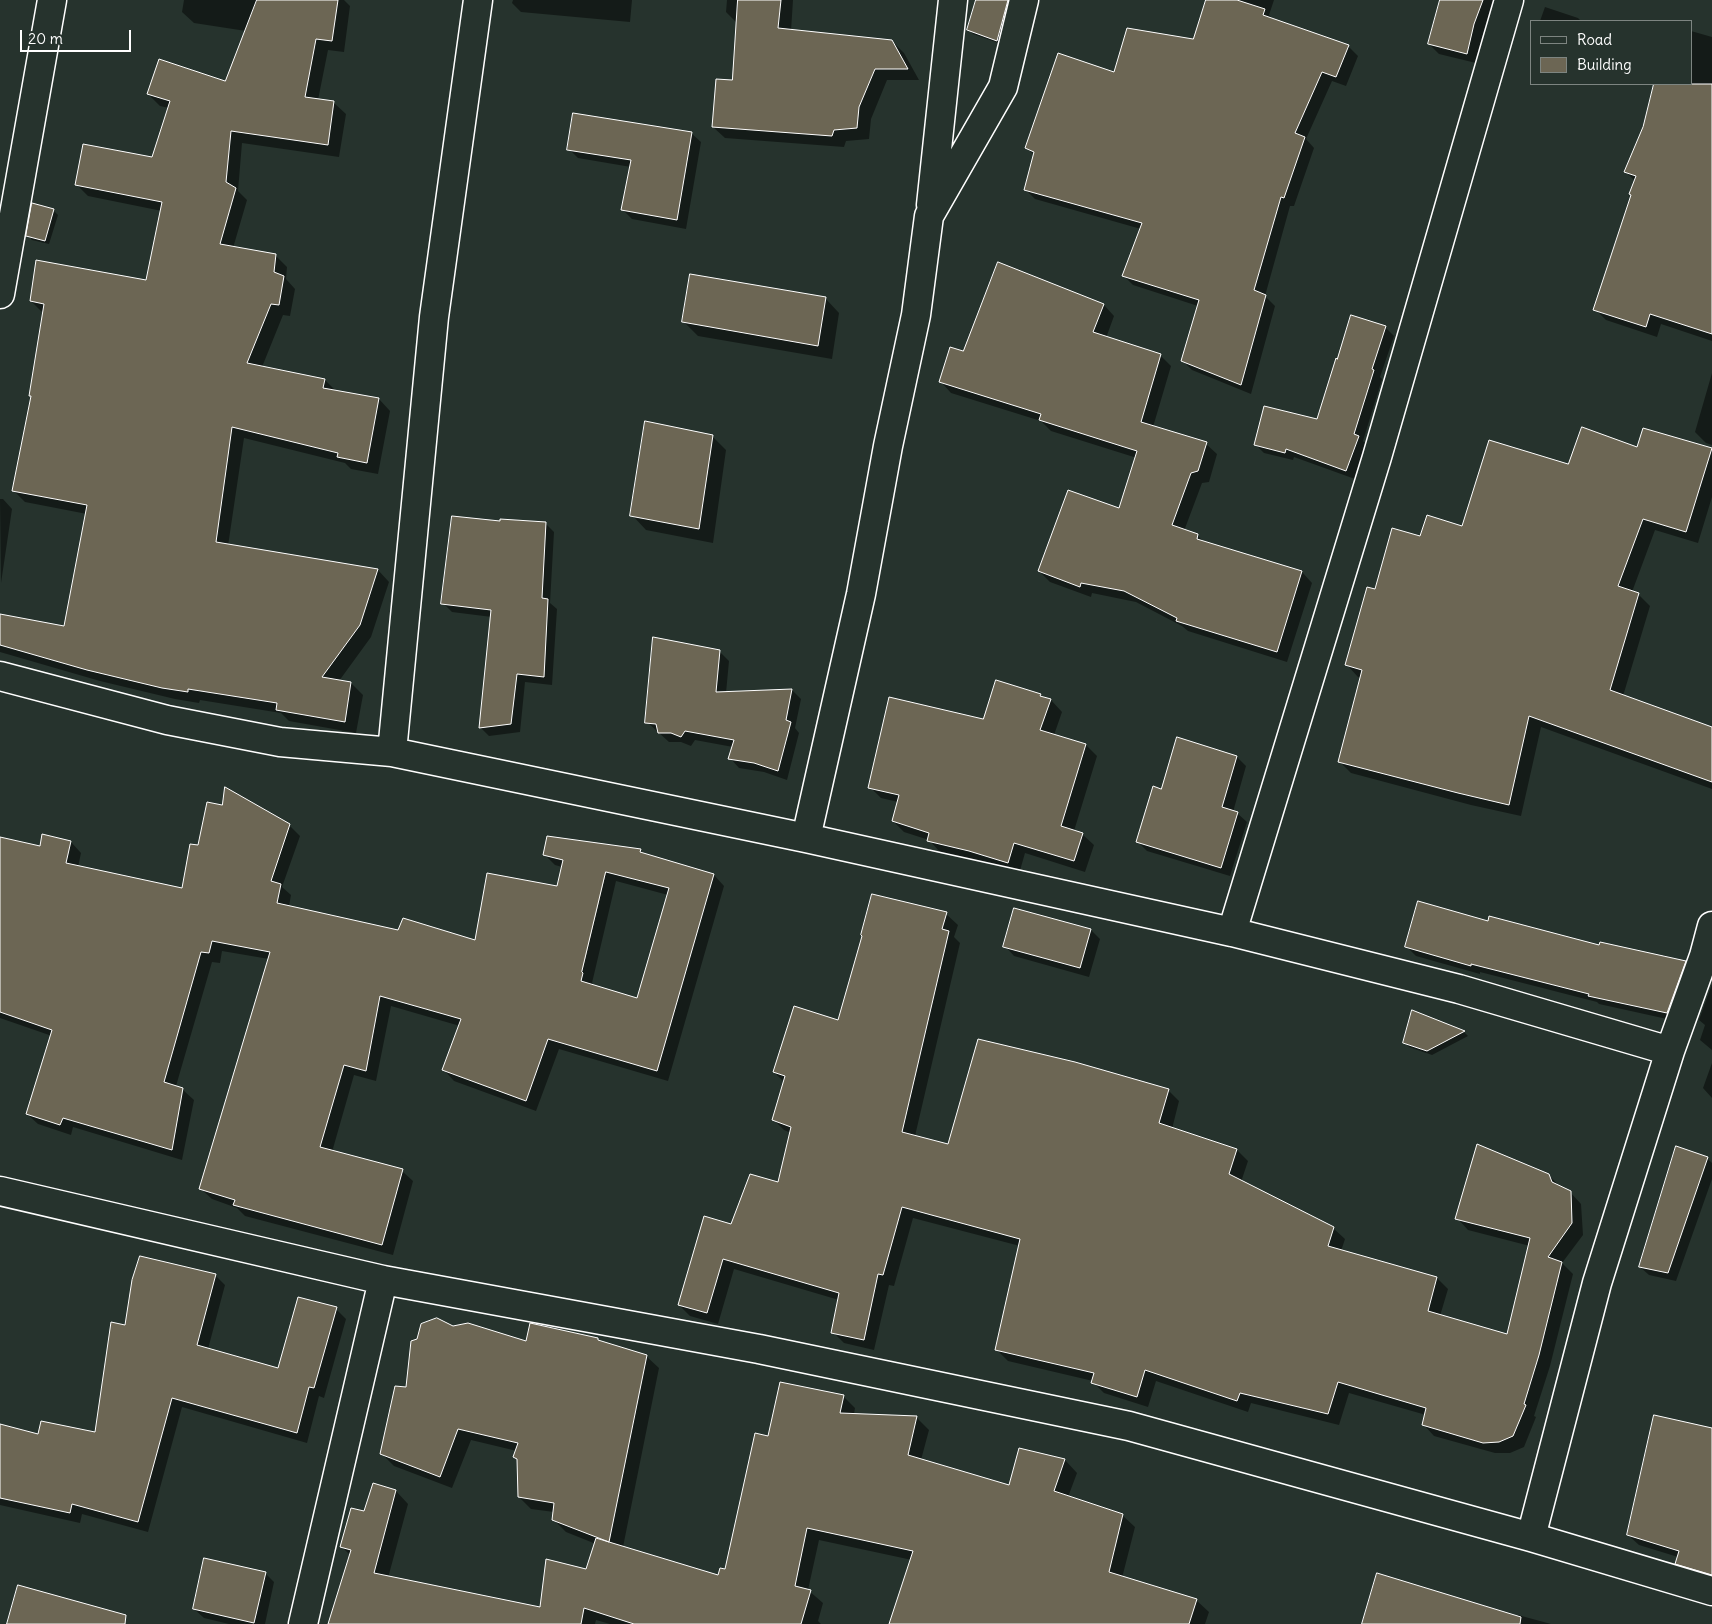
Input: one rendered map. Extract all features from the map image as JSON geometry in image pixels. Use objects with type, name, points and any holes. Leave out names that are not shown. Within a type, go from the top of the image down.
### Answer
[{"type":"street","points":[[0,294],[52,0]]},
{"type":"street","points":[[392,752],[434,317],[478,0]]},
{"type":"street","points":[[806,838],[861,594],[888,446],[916,315],[930,216],[953,0]]},
{"type":"street","points":[[930,216],[1003,87],[1024,0]]},
{"type":"street","points":[[1232,932],[1377,457],[1508,0]]},
{"type":"street","points":[[0,676],[167,720],[280,742],[392,752],[806,838],[1232,932],[1459,990],[1670,1051]]},
{"type":"street","points":[[1531,1537],[1597,1283],[1670,1051],[1704,956],[1712,926]]},
{"type":"street","points":[[0,1191],[384,1280],[759,1349],[1128,1426],[1531,1537],[1712,1591]]},
{"type":"street","points":[[303,1624],[384,1280]]},
{"type":"building","points":[[257,0],[338,0],[332,41],[316,39],[305,97],[334,101],[328,145],[231,131],[226,182],[236,188],[220,244],[276,254],[274,272],[284,276],[279,305],[271,304],[247,363],[325,379],[323,388],[379,398],[367,463],[337,457],[338,453],[232,427],[216,542],[378,569],[360,625],[322,677],[351,682],[345,722],[276,710],[277,703],[188,689],[188,692],[162,688],[87,670],[0,645],[0,614],[64,626],[87,505],[12,491],[31,396],[29,396],[44,304],[30,301],[36,260],[146,280],[162,202],[75,185],[83,144],[152,157],[170,101],[147,94],[159,59],[225,81]]},
{"type":"building","points":[[738,0],[781,0],[778,28],[892,40],[908,69],[875,69],[859,107],[857,128],[834,130],[832,136],[712,127],[716,79],[732,80]]},
{"type":"building","points":[[976,0],[1008,0],[997,41],[967,30]]},
{"type":"building","points":[[1206,0],[1237,0],[1265,9],[1263,15],[1349,45],[1336,77],[1322,72],[1295,133],[1305,137],[1284,198],[1281,197],[1254,290],[1266,295],[1241,385],[1181,361],[1199,300],[1122,276],[1142,223],[1024,190],[1034,152],[1025,148],[1058,53],[1114,72],[1127,28],[1193,39]]},
{"type":"building","points":[[1440,0],[1483,0],[1474,24],[1467,54],[1428,44]]},
{"type":"building","points":[[1712,84],[1712,334],[1650,314],[1646,327],[1593,310],[1636,176],[1624,172],[1643,127],[1654,85]]},
{"type":"building","points":[[573,113],[692,132],[677,220],[621,210],[631,160],[567,150]]},
{"type":"building","points":[[32,203],[54,209],[45,241],[26,236]]},
{"type":"building","points":[[998,262],[1104,304],[1093,332],[1161,354],[1141,422],[1207,442],[1198,471],[1191,473],[1172,525],[1198,534],[1197,539],[1302,571],[1277,652],[1176,621],[1177,618],[1124,591],[1081,583],[1080,587],[1038,571],[1068,490],[1119,508],[1137,451],[1039,420],[1041,414],[939,382],[950,347],[963,351]]},
{"type":"building","points":[[690,274],[826,297],[818,346],[682,322]]},
{"type":"building","points":[[1351,315],[1386,326],[1354,434],[1359,436],[1346,471],[1286,449],[1285,453],[1254,445],[1264,406],[1317,419]]},
{"type":"building","points":[[645,421],[713,435],[699,529],[630,516]]},
{"type":"building","points":[[1582,427],[1637,447],[1643,428],[1712,448],[1686,532],[1643,519],[1618,586],[1639,593],[1610,690],[1712,727],[1712,782],[1529,716],[1509,805],[1338,762],[1362,670],[1345,665],[1367,587],[1375,589],[1392,528],[1420,536],[1427,515],[1462,526],[1489,440],[1568,464]]},
{"type":"building","points":[[452,516],[500,521],[500,519],[546,522],[542,598],[548,599],[544,677],[517,674],[511,724],[479,728],[491,610],[441,604]]},
{"type":"building","points":[[653,637],[720,650],[716,692],[792,689],[786,720],[791,722],[778,771],[754,763],[728,759],[734,740],[685,731],[681,737],[671,733],[658,733],[656,724],[645,723]]},
{"type":"building","points":[[996,680],[1051,699],[1040,730],[1086,744],[1061,826],[1083,833],[1074,861],[1014,843],[1008,863],[927,841],[929,833],[892,821],[899,795],[868,788],[889,697],[983,719]]},
{"type":"building","points":[[1177,737],[1237,756],[1222,807],[1238,812],[1221,868],[1136,842],[1153,786],[1161,789]]},
{"type":"building","points":[[225,787],[290,824],[271,881],[281,884],[277,903],[398,930],[403,918],[475,940],[487,873],[557,886],[563,860],[543,855],[547,836],[641,849],[640,852],[714,874],[657,1071],[548,1039],[526,1101],[442,1070],[461,1019],[380,996],[366,1071],[344,1065],[320,1147],[403,1169],[382,1245],[233,1205],[235,1200],[199,1189],[270,952],[212,941],[209,953],[201,952],[164,1082],[183,1088],[172,1150],[63,1118],[60,1125],[26,1114],[52,1030],[0,1012],[0,837],[40,846],[42,834],[71,841],[66,863],[182,888],[190,844],[198,845],[207,802],[222,805]],"holes":[[[606,872],[669,888],[637,998],[581,981]]]},
{"type":"building","points":[[872,894],[947,912],[942,929],[949,931],[902,1132],[948,1144],[978,1039],[1075,1062],[1169,1089],[1159,1123],[1237,1149],[1229,1174],[1334,1227],[1328,1246],[1437,1277],[1428,1311],[1507,1334],[1530,1238],[1455,1219],[1477,1144],[1549,1174],[1552,1182],[1571,1191],[1572,1223],[1548,1257],[1562,1262],[1539,1355],[1524,1404],[1526,1405],[1513,1436],[1499,1442],[1483,1443],[1422,1425],[1426,1408],[1338,1382],[1328,1414],[1240,1393],[1237,1401],[1145,1370],[1137,1397],[1091,1383],[1094,1373],[995,1350],[1020,1239],[902,1207],[883,1275],[878,1274],[864,1340],[831,1333],[839,1293],[723,1259],[707,1313],[678,1305],[704,1216],[731,1224],[750,1174],[778,1182],[791,1127],[772,1120],[785,1076],[773,1072],[794,1006],[838,1020]]},
{"type":"building","points":[[1418,901],[1488,921],[1489,916],[1599,945],[1600,942],[1686,961],[1667,1013],[1588,996],[1589,994],[1471,964],[1471,966],[1405,947]]},
{"type":"building","points":[[1014,908],[1091,929],[1080,968],[1003,947]]},
{"type":"building","points":[[1412,1010],[1465,1031],[1427,1051],[1403,1043]]},
{"type":"building","points":[[1676,1146],[1708,1157],[1668,1273],[1639,1267]]},
{"type":"building","points":[[140,1256],[216,1274],[197,1345],[278,1368],[298,1297],[337,1307],[314,1388],[309,1387],[297,1433],[172,1398],[138,1522],[72,1504],[70,1513],[0,1498],[0,1424],[38,1434],[41,1421],[95,1432],[111,1322],[125,1325],[132,1280]]},
{"type":"building","points":[[437,1318],[453,1326],[468,1323],[526,1341],[530,1323],[598,1338],[598,1340],[647,1355],[609,1542],[552,1520],[554,1503],[518,1497],[517,1459],[513,1457],[518,1443],[458,1429],[440,1477],[380,1454],[395,1386],[406,1387],[411,1341],[417,1339],[421,1324]]},
{"type":"building","points":[[780,1382],[844,1395],[840,1413],[917,1416],[908,1455],[1009,1485],[1019,1448],[1065,1459],[1054,1491],[1123,1514],[1109,1572],[1197,1599],[1189,1624],[889,1624],[913,1551],[807,1528],[795,1586],[811,1590],[801,1624],[634,1624],[584,1608],[581,1624],[328,1624],[351,1550],[340,1547],[351,1508],[364,1511],[373,1483],[396,1490],[374,1573],[540,1607],[546,1559],[586,1569],[596,1538],[718,1575],[720,1568],[725,1569],[755,1433],[768,1436]]},
{"type":"building","points":[[1654,1415],[1712,1428],[1712,1575],[1675,1564],[1679,1551],[1627,1535]]},
{"type":"building","points":[[204,1558],[266,1572],[254,1623],[193,1609]]},
{"type":"building","points":[[1377,1573],[1521,1617],[1520,1624],[1362,1624]]},
{"type":"building","points":[[18,1585],[126,1615],[125,1624],[7,1624]]}]
